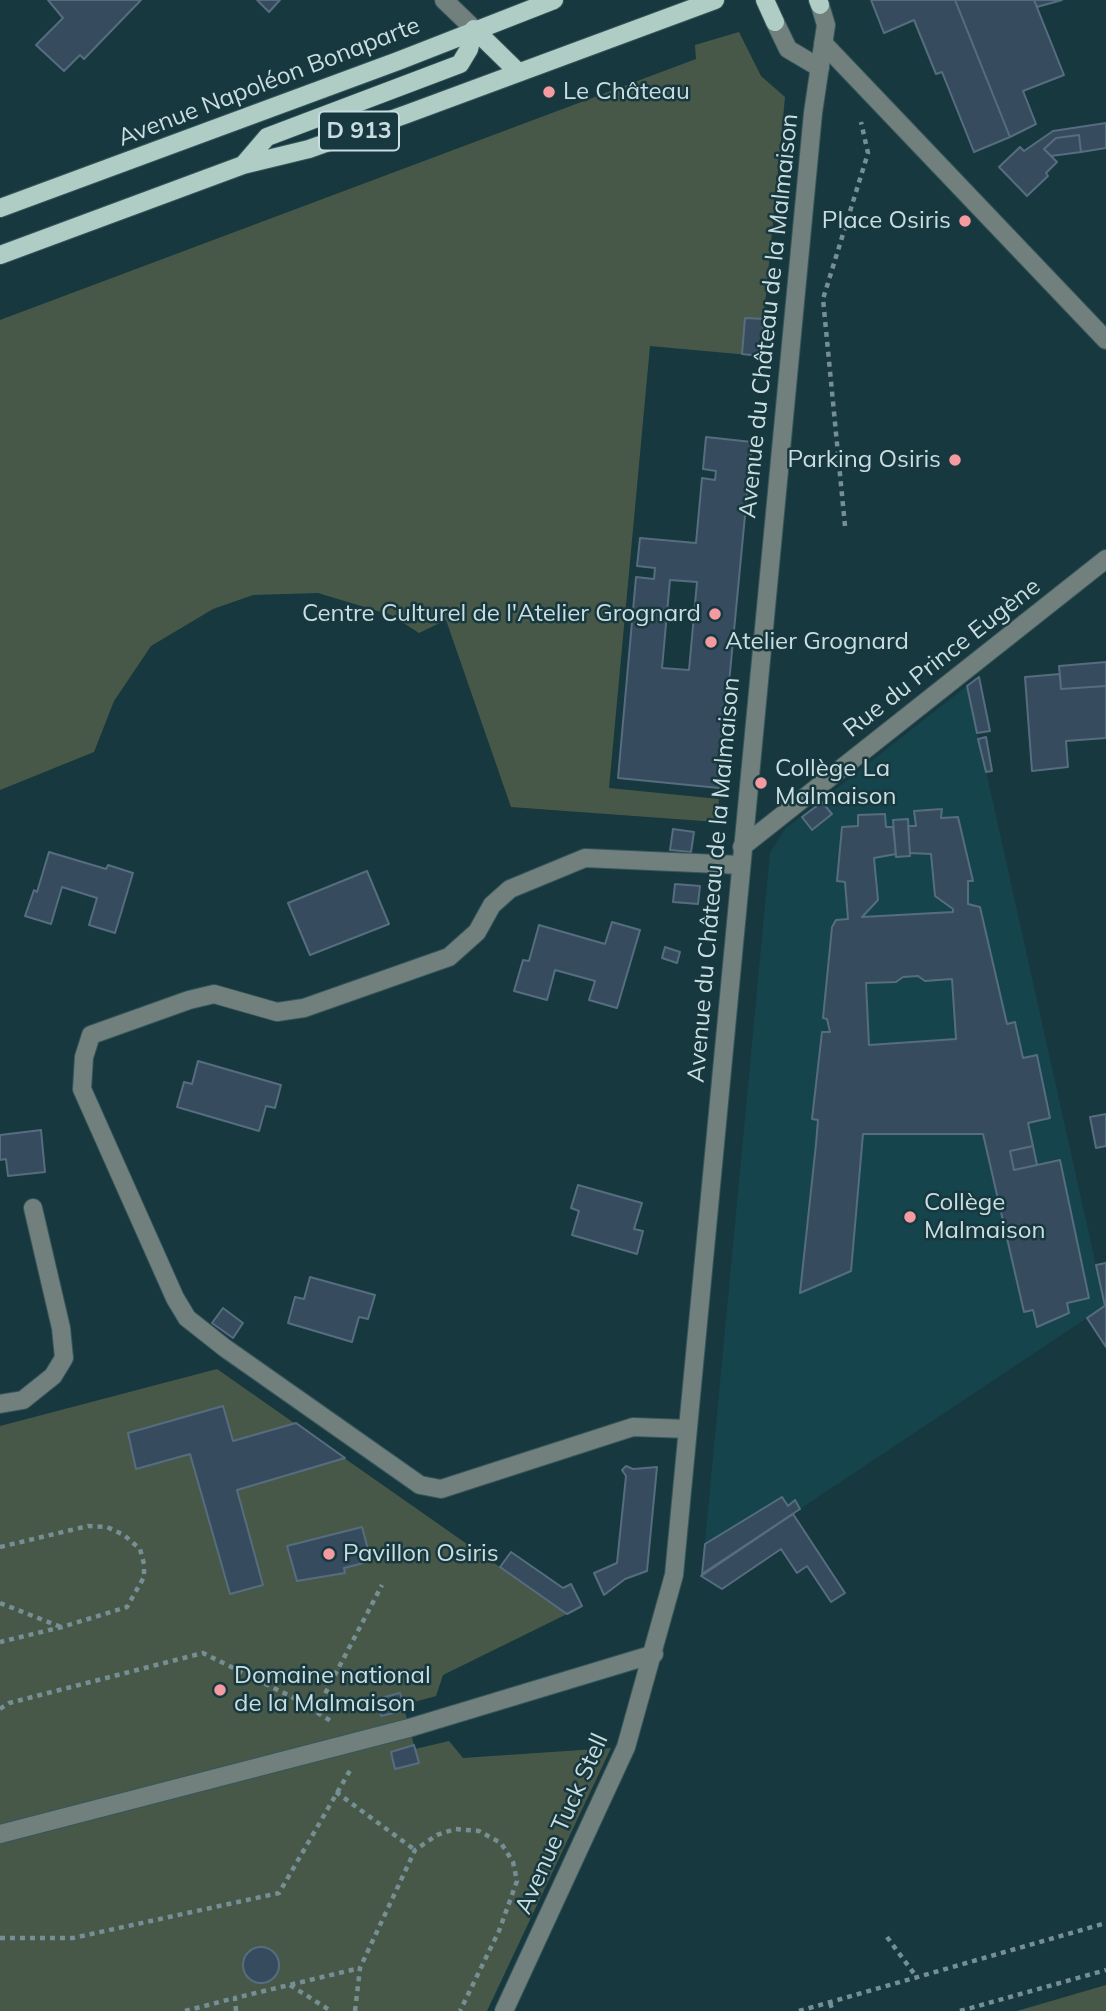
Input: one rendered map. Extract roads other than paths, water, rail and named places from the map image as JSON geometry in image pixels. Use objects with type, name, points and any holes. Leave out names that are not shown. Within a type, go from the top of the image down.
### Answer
[{"type":"main road","name":"Avenue Napoléon Bonaparte","points":[[0,208],[398,61],[474,29],[554,0]]},
{"type":"main road","name":"D 913","points":[[0,254],[243,165],[321,145],[715,0]]},
{"type":"main road","points":[[765,0],[775,22]]},
{"type":"main road","points":[[474,29],[518,72]]},
{"type":"main road","name":"D 913","points":[[243,165],[267,137],[460,64],[470,49],[474,29]]},
{"type":"street","points":[[444,0],[474,29]]},
{"type":"street","name":"Avenue du Château de la Malmaison","points":[[654,1654],[674,1575],[741,856],[826,25],[819,2]]},
{"type":"street","points":[[775,22],[788,49],[820,68]]},
{"type":"street","points":[[823,43],[1106,340]]},
{"type":"street","name":"Rue du Prince Eugène","points":[[741,856],[1106,559]]},
{"type":"street","points":[[687,1429],[633,1427],[441,1489],[420,1485],[225,1348],[187,1318],[175,1298],[82,1088],[84,1057],[91,1035],[189,1000],[214,994],[277,1012],[304,1008],[449,957],[477,932],[492,905],[510,888],[585,858],[741,856]]},
{"type":"street","points":[[0,1404],[23,1400],[53,1376],[64,1358],[61,1328],[33,1208]]},
{"type":"street","points":[[0,1834],[348,1744],[654,1654]]},
{"type":"street","name":"Avenue Tuck Stell","points":[[504,2011],[626,1747],[654,1654]]},
{"type":"place","name":"Le Château","points":[[549,92]]},
{"type":"place","name":"Place Osiris","points":[[965,221]]},
{"type":"place","name":"Parking Osiris","points":[[955,460]]},
{"type":"place","name":"Centre Culturel de l'Atelier Grognard","points":[[715,614]]},
{"type":"place","name":"Atelier Grognard","points":[[711,642]]},
{"type":"place","name":"Collège La Malmaison","points":[[761,783]]},
{"type":"place","name":"Collège Malmaison","points":[[910,1217]]},
{"type":"place","name":"Pavillon Osiris","points":[[329,1554]]},
{"type":"place","name":"Domaine national de la Malmaison","points":[[220,1690]]}]
